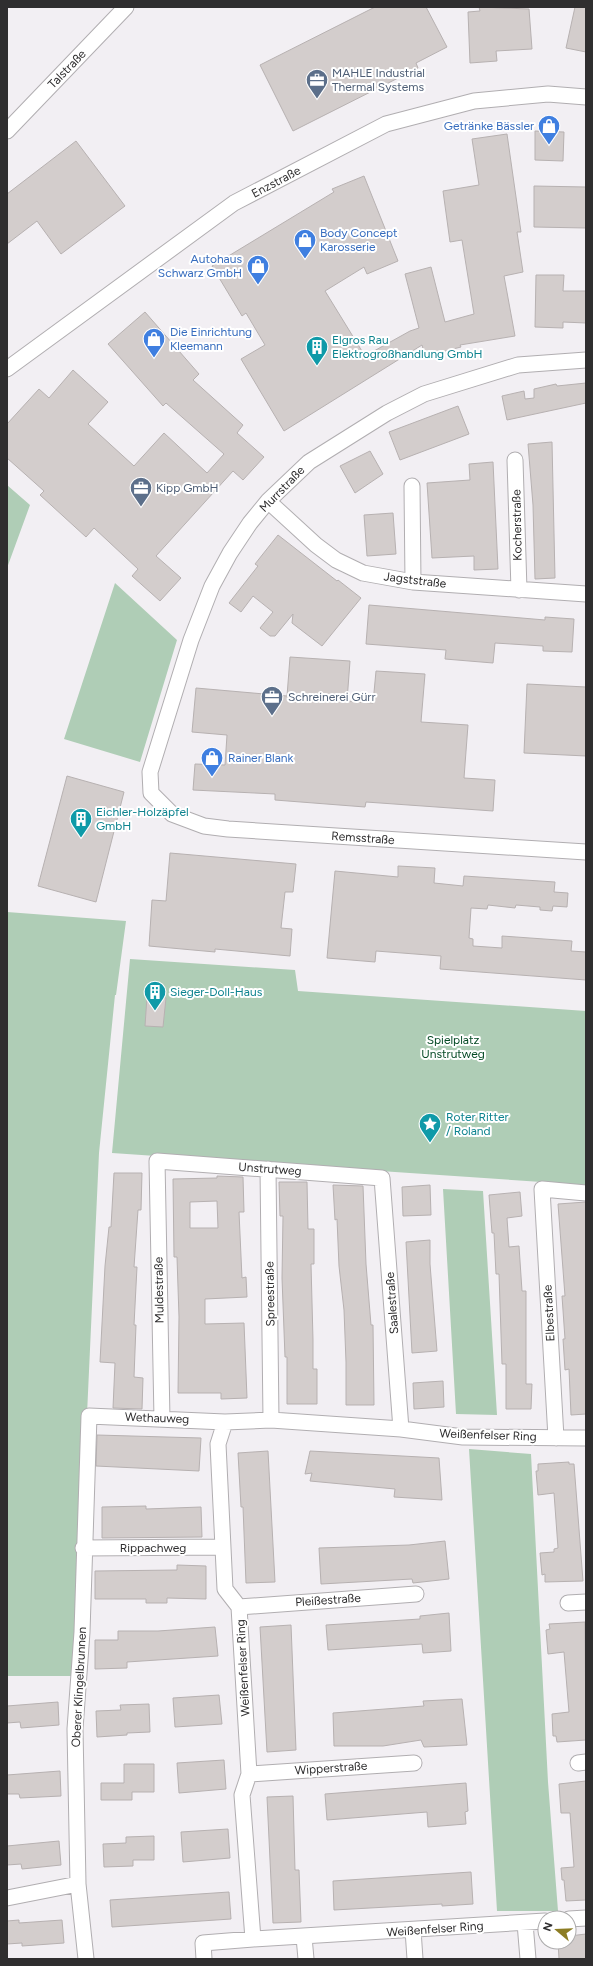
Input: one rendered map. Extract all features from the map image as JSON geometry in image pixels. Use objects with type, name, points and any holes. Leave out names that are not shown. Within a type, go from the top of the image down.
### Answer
[{"type":"street","name":"Talstraße","points":[[7,131],[126,7]]},
{"type":"street","name":"Enzstraße","points":[[7,369],[234,204],[386,124],[474,101],[548,94],[586,97]]},
{"type":"street","name":"Murrstraße","points":[[151,793],[150,772],[191,640],[212,586],[238,541],[268,501],[309,462],[387,413],[424,394],[518,365],[586,360]]},
{"type":"street","name":"Kocherstraße","points":[[515,460],[518,590]]},
{"type":"street","points":[[412,486],[413,582]]},
{"type":"street","name":"Jagststraße","points":[[268,501],[316,545],[336,560],[363,573],[413,582],[586,594]]},
{"type":"street","name":"Remsstraße","points":[[151,793],[172,814],[204,826],[228,829],[586,852]]},
{"type":"street","name":"Unstrutweg","points":[[157,1161],[382,1178]]},
{"type":"street","name":"Muldestraße","points":[[157,1161],[162,1418]]},
{"type":"street","name":"Spreestraße","points":[[268,1169],[271,1420]]},
{"type":"street","name":"Saalestraße","points":[[382,1178],[401,1429]]},
{"type":"street","name":"Elbestraße","points":[[556,1438],[542,1189],[586,1193]]},
{"type":"street","name":"Wethauweg","points":[[89,1416],[162,1418],[225,1422]]},
{"type":"street","name":"Oberer Klingelbrunnen","points":[[86,1959],[78,1884],[75,1729],[82,1632],[83,1548],[89,1416]]},
{"type":"street","name":"Weißenfelser Ring","points":[[537,1922],[253,1939],[242,1795],[249,1774],[239,1607],[225,1589],[218,1444],[225,1422],[271,1420],[401,1429],[463,1437],[586,1438]]},
{"type":"street","name":"Rippachweg","points":[[83,1548],[223,1547]]},
{"type":"street","name":"Pleißestraße","points":[[239,1607],[416,1594]]},
{"type":"street","points":[[568,1603],[586,1602]]},
{"type":"street","name":"Wipperstraße","points":[[249,1774],[414,1763]]},
{"type":"street","points":[[7,1898],[78,1884]]},
{"type":"street","points":[[525,1923],[528,1959]]},
{"type":"street","points":[[413,1930],[415,1959]]},
{"type":"street","points":[[304,1937],[306,1959]]},
{"type":"street","points":[[204,1959],[203,1943],[253,1939]]},
{"type":"green space","points":[[7,485],[30,505],[7,568]]},
{"type":"green space","points":[[115,583],[177,640],[140,762],[64,739]]},
{"type":"green space","points":[[7,912],[126,921],[115,995],[99,1153],[75,1676],[7,1676]]},
{"type":"green space","name":"Spielplatz Unstrutweg","points":[[130,959],[295,970],[298,991],[586,1011],[586,1185],[112,1153]]},
{"type":"green space","points":[[443,1189],[483,1191],[497,1415],[456,1414]]},
{"type":"green space","points":[[469,1449],[531,1454],[548,1782],[558,1910],[497,1911]]},
{"type":"building","name":"MAHLE Industrial Thermal Systems","points":[[375,7],[426,7],[447,47],[416,63],[418,68],[293,131],[260,65]]},
{"type":"building","points":[[479,7],[529,9],[532,49],[496,51],[497,61],[470,63],[468,12],[480,11]]},
{"type":"building","points":[[575,7],[586,7],[586,52],[566,48]]},
{"type":"building","name":"Getränke Bässler","points":[[535,131],[564,132],[563,161],[535,160]]},
{"type":"building","points":[[507,134],[521,232],[517,232],[523,272],[504,276],[515,336],[460,345],[461,347],[425,356],[422,345],[284,431],[241,359],[265,345],[246,313],[242,316],[212,266],[334,192],[332,189],[364,176],[398,261],[367,274],[364,267],[325,291],[365,356],[410,331],[419,328],[405,274],[431,267],[445,322],[474,314],[462,240],[450,242],[443,191],[479,185],[472,139]]},
{"type":"building","points":[[76,141],[125,206],[61,254],[37,221],[7,244],[7,194]]},
{"type":"building","points":[[534,186],[586,187],[586,228],[534,227]]},
{"type":"building","points":[[536,275],[564,275],[563,291],[586,291],[586,323],[563,322],[563,328],[535,327]]},
{"type":"building","points":[[145,312],[199,374],[193,380],[243,425],[237,433],[264,457],[243,480],[233,471],[156,556],[181,578],[160,601],[132,576],[138,569],[94,528],[86,537],[40,495],[44,491],[7,458],[7,424],[39,389],[49,398],[73,370],[108,402],[88,424],[134,466],[164,433],[207,473],[224,454],[166,403],[163,406],[108,344]]},
{"type":"building","points":[[586,383],[586,403],[507,420],[502,396],[524,391],[525,399],[534,398],[534,389],[556,384],[557,386]]},
{"type":"building","points":[[458,406],[469,434],[400,460],[389,432]]},
{"type":"building","points":[[552,442],[555,578],[535,579],[533,505],[528,444]]},
{"type":"building","points":[[370,451],[383,474],[355,493],[340,466]]},
{"type":"building","points":[[493,462],[498,569],[474,570],[474,556],[432,558],[427,483],[470,480],[469,464]]},
{"type":"building","points":[[393,513],[396,554],[367,556],[364,515]]},
{"type":"building","points":[[278,535],[361,598],[322,646],[292,623],[293,614],[275,636],[270,636],[260,628],[273,612],[253,596],[241,612],[229,603],[258,566],[255,564]]},
{"type":"building","points":[[369,605],[545,620],[545,617],[574,619],[572,652],[543,651],[543,646],[495,643],[493,663],[445,659],[446,650],[366,644]]},
{"type":"building","points":[[290,657],[350,661],[347,701],[373,703],[376,671],[425,674],[421,722],[468,725],[464,778],[495,780],[493,811],[366,802],[365,807],[275,800],[275,794],[193,790],[195,764],[225,765],[227,735],[192,732],[196,688],[287,696]]},
{"type":"building","points":[[527,684],[586,687],[586,756],[524,753]]},
{"type":"building","name":"Eichler-Holzäpfel GmbH","points":[[67,776],[124,792],[96,902],[38,886]]},
{"type":"building","points":[[170,853],[296,864],[293,892],[285,892],[281,928],[292,929],[290,956],[215,949],[215,952],[149,946],[152,900],[166,901]]},
{"type":"building","points":[[398,866],[435,868],[434,883],[463,886],[464,876],[555,882],[554,892],[568,893],[567,907],[553,906],[552,911],[540,910],[540,907],[516,905],[515,908],[488,905],[487,909],[471,908],[469,938],[473,939],[473,946],[502,948],[502,936],[572,941],[571,951],[586,952],[586,980],[440,969],[441,956],[376,951],[375,962],[327,958],[335,871],[398,877]]},
{"type":"building","name":"Sieger-Doll-Haus","points":[[147,997],[166,998],[163,1027],[145,1026]]},
{"type":"building","points":[[114,1173],[142,1173],[141,1210],[138,1210],[134,1267],[137,1267],[134,1325],[136,1325],[134,1377],[143,1378],[142,1409],[113,1408],[115,1363],[100,1362],[105,1266],[109,1227],[111,1227]]},
{"type":"building","points":[[217,1176],[243,1177],[244,1212],[239,1212],[242,1278],[246,1277],[247,1297],[205,1299],[205,1324],[244,1323],[247,1398],[221,1399],[221,1393],[178,1393],[179,1317],[177,1257],[174,1257],[173,1179],[217,1178]],"holes":[[[217,1201],[218,1228],[190,1228],[190,1202]]]},
{"type":"building","points":[[279,1182],[307,1182],[308,1229],[314,1229],[314,1264],[311,1264],[313,1369],[317,1369],[317,1404],[287,1404],[287,1357],[285,1357],[282,1278],[283,1216],[280,1216]]},
{"type":"building","points":[[333,1185],[363,1186],[366,1264],[371,1325],[373,1325],[374,1405],[346,1405],[344,1310]]},
{"type":"building","points":[[430,1185],[431,1215],[403,1216],[402,1187]]},
{"type":"building","points":[[520,1192],[522,1216],[507,1218],[509,1247],[519,1246],[522,1291],[526,1291],[526,1384],[532,1384],[531,1409],[506,1409],[506,1364],[502,1364],[499,1274],[496,1274],[494,1233],[492,1233],[489,1195]]},
{"type":"building","points":[[586,1202],[586,1414],[571,1415],[569,1369],[565,1370],[563,1339],[565,1339],[562,1296],[565,1296],[558,1204]]},
{"type":"building","points":[[430,1240],[430,1264],[437,1351],[412,1353],[406,1242]]},
{"type":"building","points":[[443,1381],[444,1407],[414,1409],[413,1383]]},
{"type":"building","points":[[97,1435],[201,1438],[199,1471],[96,1466]]},
{"type":"building","points":[[268,1451],[275,1582],[246,1583],[243,1507],[241,1507],[238,1453]]},
{"type":"building","points":[[310,1451],[439,1458],[442,1500],[394,1497],[395,1489],[310,1481],[312,1473],[305,1474]]},
{"type":"building","points":[[569,1462],[569,1464],[574,1464],[583,1581],[545,1582],[545,1574],[542,1575],[540,1553],[554,1552],[554,1549],[558,1548],[554,1493],[538,1495],[536,1471],[538,1471],[538,1464]]},
{"type":"building","points":[[146,1506],[146,1509],[201,1507],[202,1537],[102,1538],[102,1507]]},
{"type":"building","points":[[445,1541],[449,1579],[413,1583],[412,1579],[321,1584],[319,1548],[409,1545]]},
{"type":"building","points":[[177,1565],[206,1566],[206,1599],[167,1598],[167,1603],[146,1603],[146,1599],[95,1599],[95,1571],[177,1570]]},
{"type":"building","points":[[449,1613],[451,1651],[423,1653],[422,1644],[328,1650],[326,1625],[420,1619],[420,1616]]},
{"type":"building","points":[[585,1622],[586,1740],[557,1742],[556,1736],[553,1736],[552,1714],[569,1712],[564,1652],[548,1654],[546,1630],[550,1629],[549,1624]]},
{"type":"building","points":[[291,1625],[296,1750],[267,1752],[260,1627]]},
{"type":"building","points":[[215,1627],[218,1656],[127,1662],[127,1668],[95,1669],[95,1640],[118,1640],[118,1631],[158,1631]]},
{"type":"building","points":[[219,1695],[222,1724],[175,1727],[173,1698]]},
{"type":"building","points":[[462,1699],[467,1745],[424,1747],[421,1740],[383,1746],[334,1746],[333,1713],[424,1706],[423,1701]]},
{"type":"building","points":[[58,1702],[59,1725],[21,1728],[20,1722],[7,1723],[7,1706]]},
{"type":"building","points":[[149,1704],[150,1732],[97,1737],[96,1711],[121,1710],[120,1705]]},
{"type":"building","points":[[224,1760],[226,1789],[179,1793],[177,1763]]},
{"type":"building","points":[[124,1764],[154,1764],[154,1792],[132,1792],[132,1800],[101,1800],[101,1783],[124,1783]]},
{"type":"building","points":[[60,1771],[61,1796],[20,1798],[19,1794],[7,1794],[7,1775]]},
{"type":"building","points":[[586,1781],[586,1900],[566,1901],[561,1868],[574,1867],[570,1813],[561,1813],[559,1784]]},
{"type":"building","points":[[466,1783],[468,1811],[465,1812],[466,1824],[428,1827],[427,1812],[327,1820],[325,1794]]},
{"type":"building","points":[[293,1796],[295,1870],[299,1870],[301,1922],[273,1923],[267,1797]]},
{"type":"building","points":[[228,1829],[230,1858],[183,1862],[181,1832]]},
{"type":"building","points":[[154,1836],[154,1860],[133,1860],[133,1866],[104,1867],[103,1844],[126,1843],[126,1837]]},
{"type":"building","points":[[59,1841],[61,1865],[22,1869],[21,1864],[7,1865],[7,1846]]},
{"type":"building","points":[[471,1872],[473,1904],[442,1906],[442,1904],[334,1910],[333,1881]]},
{"type":"building","points":[[229,1892],[231,1919],[112,1927],[110,1900]]},
{"type":"building","points":[[19,1920],[19,1923],[62,1920],[64,1943],[22,1946],[22,1943],[7,1944],[7,1921]]},
{"type":"building","points":[[586,1934],[586,1959],[559,1959],[558,1950],[577,1950],[577,1935]]},
{"type":"place","name":"MAHLE Industrial Thermal Systems","points":[[317,100]]},
{"type":"place","name":"Getränke Bässler","points":[[549,146]]},
{"type":"place","name":"Body Concept Karosserie","points":[[305,260]]},
{"type":"place","name":"Autohaus Schwarz GmbH","points":[[258,286]]},
{"type":"place","name":"Die Einrichtung Kleemann","points":[[154,358]]},
{"type":"place","name":"Elgros Rau Elektrogroßhandlung GmbH","points":[[317,366]]},
{"type":"place","name":"Kipp GmbH","points":[[141,508]]},
{"type":"place","name":"Schreinerei Gürr","points":[[272,716]]},
{"type":"place","name":"Rainer Blank","points":[[212,778]]},
{"type":"place","name":"Eichler-Holzäpfel GmbH","points":[[81,838]]},
{"type":"place","name":"Sieger-Doll-Haus","points":[[155,1012]]},
{"type":"place","name":"Roter Ritter / Roland","points":[[430,1144]]}]
